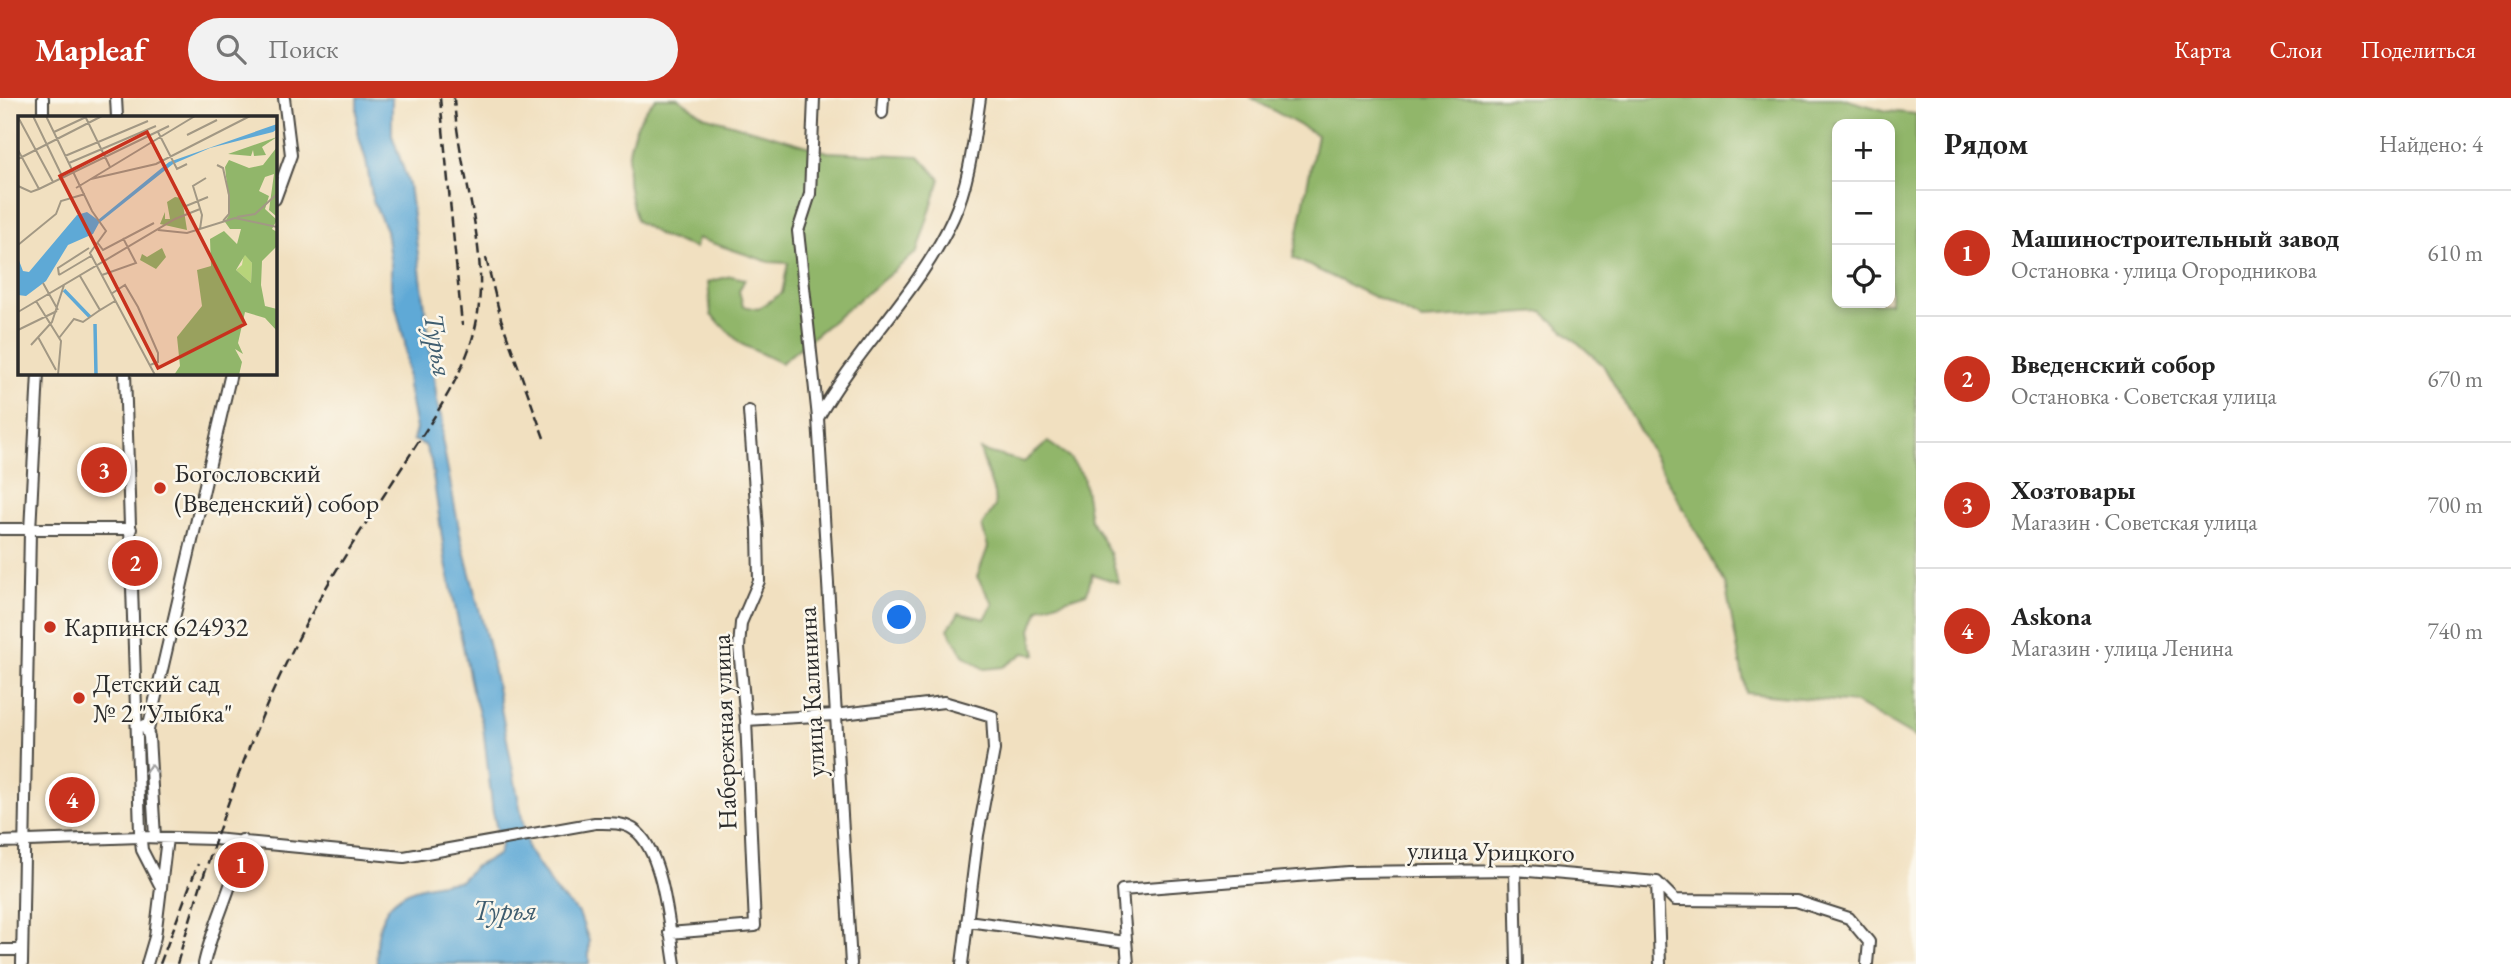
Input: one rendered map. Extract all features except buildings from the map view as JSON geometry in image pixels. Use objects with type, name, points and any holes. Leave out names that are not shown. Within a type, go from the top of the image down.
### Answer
[{"type":"street","points":[[43,98],[43,116]]},
{"type":"street","points":[[116,98],[117,116]]},
{"type":"street","points":[[276,196],[291,155],[284,98]]},
{"type":"street","name":"улица Калинина","points":[[814,98],[810,194],[798,231],[818,418],[851,964]]},
{"type":"street","points":[[883,98],[883,113]]},
{"type":"street","points":[[818,418],[912,286],[953,217],[964,188],[980,98]]},
{"type":"street","points":[[22,964],[30,531],[38,374]]},
{"type":"street","points":[[125,374],[140,837],[142,850],[160,885]]},
{"type":"street","points":[[155,837],[148,730],[231,374]]},
{"type":"street","name":"Набережная улица","points":[[670,933],[755,926],[746,720],[739,648],[741,623],[759,580],[749,411]]},
{"type":"street","points":[[0,529],[131,529]]},
{"type":"street","points":[[746,720],[834,715],[944,702],[992,716],[994,750],[962,964]]},
{"type":"street","points":[[135,704],[148,730]]},
{"type":"street","points":[[0,842],[140,837],[242,840],[404,857],[595,823],[615,823],[633,829],[645,841],[655,858],[675,964]]},
{"type":"street","points":[[147,964],[155,937],[167,838]]},
{"type":"street","points":[[204,964],[237,864],[242,840]]},
{"type":"street","points":[[1515,870],[1517,964]]},
{"type":"street","name":"улица Урицкого","points":[[1128,964],[1122,890],[1348,872],[1515,870],[1657,882],[1675,900],[1796,901],[1849,918],[1869,942],[1867,964]]},
{"type":"street","points":[[1657,882],[1660,964]]},
{"type":"street","points":[[967,921],[1126,942]]},
{"type":"street","points":[[0,950],[22,950]]},
{"type":"green space","points":[[656,98],[678,98],[704,116],[828,152],[919,156],[940,179],[917,252],[781,363],[741,344],[711,315],[708,282],[731,276],[745,279],[739,291],[743,306],[758,309],[782,293],[788,263],[769,262],[697,238],[695,248],[661,236],[637,221],[629,188],[628,156],[637,126]]},
{"type":"green space","points":[[1251,98],[1841,98],[1887,111],[1916,114],[1916,738],[1856,703],[1746,693],[1725,583],[1603,365],[1543,312],[1422,320],[1293,258],[1317,135]]},
{"type":"green space","points":[[1048,442],[1069,457],[1083,476],[1090,519],[1110,553],[1119,583],[1092,574],[1087,593],[1039,608],[1031,630],[1036,655],[1024,653],[1003,667],[984,669],[963,655],[948,629],[959,613],[985,619],[993,604],[977,577],[988,547],[982,526],[995,506],[994,493],[980,450],[1024,462]]},
{"type":"water","name":"Турья","points":[[357,98],[392,98],[392,135],[409,185],[438,408],[443,421],[442,439],[461,539],[490,651],[528,849],[558,894],[579,913],[589,941],[589,964],[377,964],[380,925],[395,900],[422,887],[460,881],[474,867],[498,855],[501,846],[493,813],[483,726],[472,690],[445,558],[431,461],[425,445],[413,440],[416,429],[408,386],[405,343],[391,288],[386,230],[373,201],[366,160],[357,131]]},
{"type":"railway","points":[[440,98],[462,325]]},
{"type":"railway","points":[[177,964],[240,770],[280,676],[338,568],[443,401],[473,336],[480,291],[479,263],[454,98]]},
{"type":"railway","points":[[486,258],[501,319],[544,438]]},
{"type":"railway","points":[[160,964],[198,864]]},
{"type":"place","name":"Хозтовары","points":[[104,470]]},
{"type":"place","name":"Богословский (Введенский) собор","points":[[160,488]]},
{"type":"place","name":"Введенский собор","points":[[135,563]]},
{"type":"place","name":"Карпинск 624932","points":[[50,627]]},
{"type":"place","name":"Детский сад № 2 \"Улыбка\"","points":[[79,698]]},
{"type":"place","name":"Askona","points":[[72,800]]},
{"type":"place","name":"Машиностроительный завод","points":[[241,865]]}]
